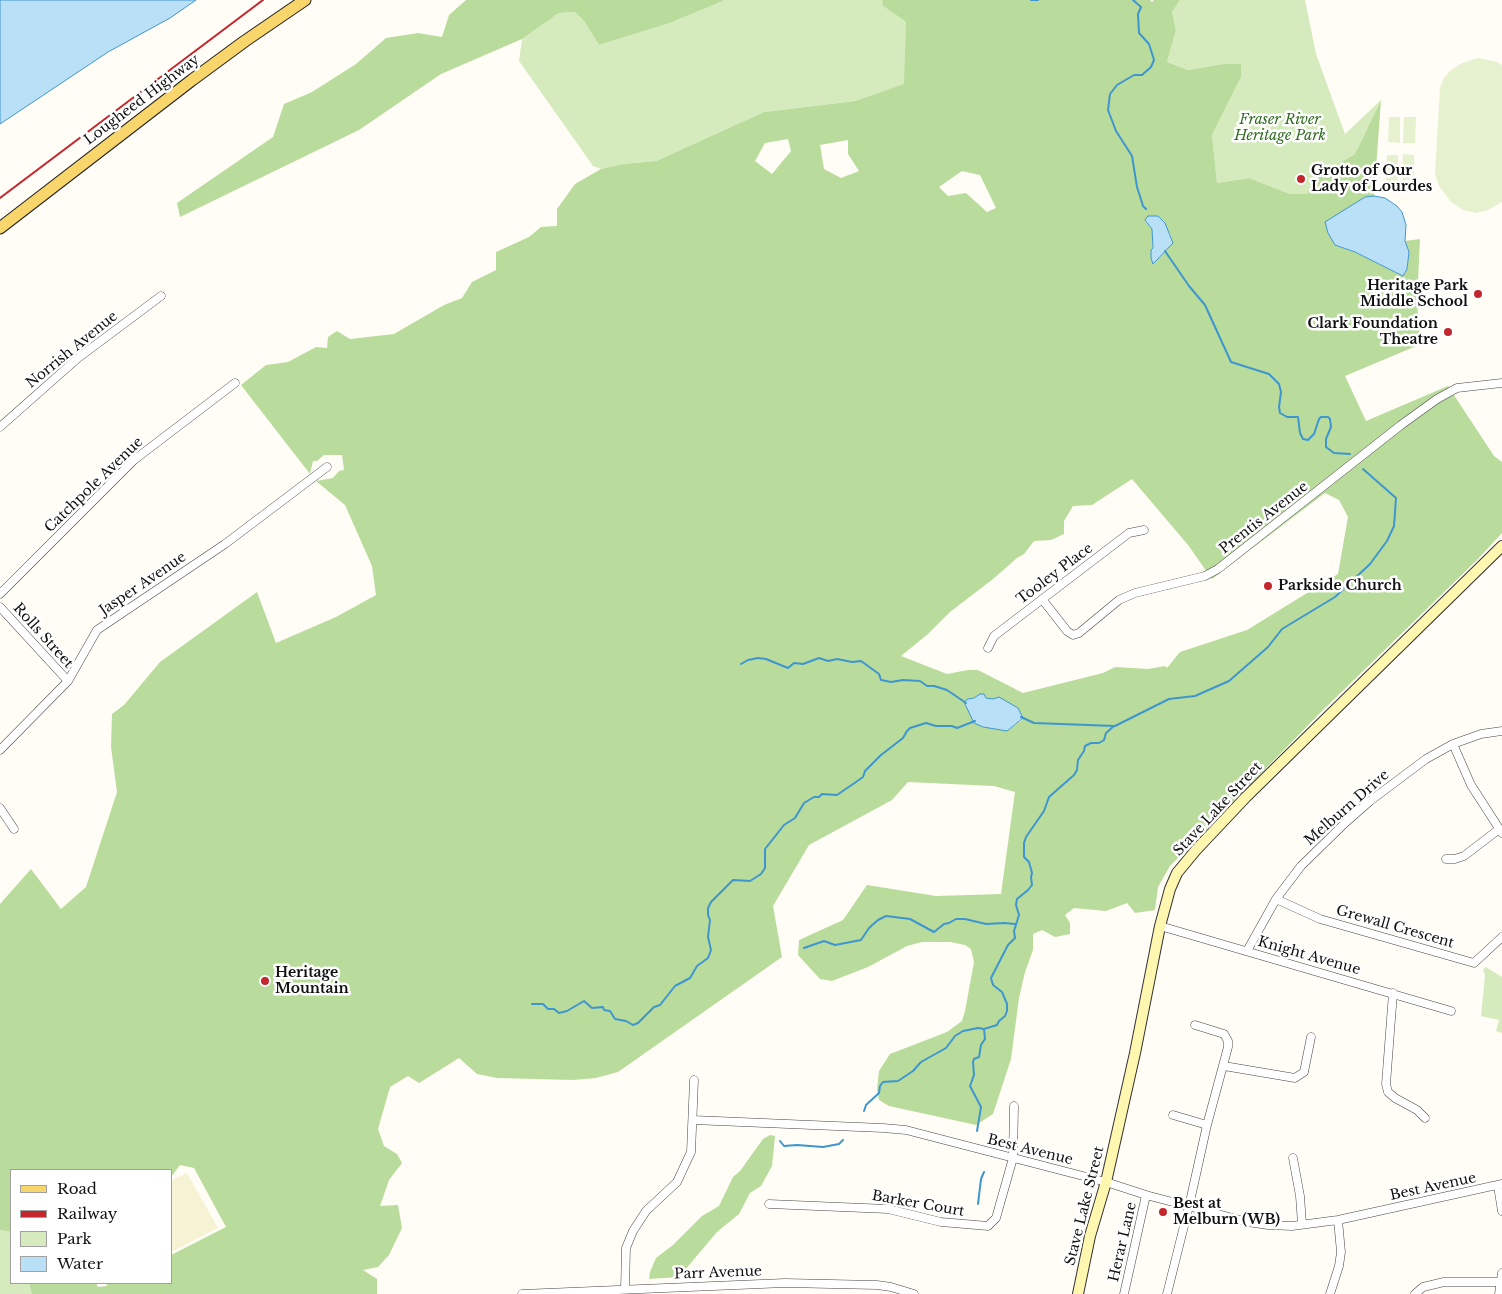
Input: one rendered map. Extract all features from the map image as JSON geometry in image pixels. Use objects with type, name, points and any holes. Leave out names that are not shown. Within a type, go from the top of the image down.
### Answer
[{"type":"main road","name":"Lougheed Highway","points":[[0,228],[192,80],[305,0]]},
{"type":"main road","name":"Stave Lake Street","points":[[1078,1294],[1090,1236],[1106,1182],[1135,1053],[1160,926],[1177,873],[1246,797],[1502,546]]},
{"type":"street","name":"Norrish Avenue","points":[[0,427],[78,358],[161,296]]},
{"type":"street","name":"Catchpole Avenue","points":[[0,594],[134,460],[235,383]]},
{"type":"street","name":"Prentis Avenue","points":[[1042,599],[1067,631],[1073,635],[1079,633],[1119,600],[1205,576],[1218,569],[1401,425],[1437,399],[1457,388],[1502,384]]},
{"type":"street","name":"Jasper Avenue","points":[[0,750],[68,681],[97,630],[225,544],[327,467]]},
{"type":"street","name":"Tooley Place","points":[[988,648],[994,636],[1128,533],[1144,530]]},
{"type":"street","name":"Rolls Street","points":[[0,607],[68,681]]},
{"type":"street","name":"Melburn Drive","points":[[1247,951],[1276,899],[1301,866],[1370,801],[1426,759],[1453,744],[1480,734],[1502,731]]},
{"type":"street","points":[[1446,858],[1455,859],[1464,856],[1500,832],[1470,785],[1453,744]]},
{"type":"street","points":[[0,808],[14,829]]},
{"type":"street","name":"Grewall Crescent","points":[[1276,899],[1320,919],[1474,963],[1502,936]]},
{"type":"street","name":"Knight Avenue","points":[[1160,926],[1451,1011]]},
{"type":"street","points":[[1393,994],[1386,1084],[1388,1092],[1417,1110],[1425,1118]]},
{"type":"street","points":[[1167,1294],[1207,1125],[1224,1066],[1228,1041],[1224,1034],[1195,1025]]},
{"type":"street","points":[[1224,1066],[1295,1078],[1304,1072],[1311,1037]]},
{"type":"street","points":[[624,1289],[624,1266],[628,1241],[646,1211],[670,1190],[682,1173],[691,1152],[694,1080]]},
{"type":"street","name":"Barker Court","points":[[770,1204],[888,1209],[941,1222],[984,1227],[992,1223],[996,1218],[1012,1158],[1014,1106]]},
{"type":"street","points":[[1174,1115],[1207,1125]]},
{"type":"street","name":"Best Avenue","points":[[693,1120],[895,1129],[918,1133],[1106,1182],[1146,1195],[1248,1222],[1268,1225],[1338,1220],[1500,1185]]},
{"type":"street","points":[[1293,1158],[1299,1189],[1302,1224]]},
{"type":"street","points":[[1500,1185],[1502,1211]]},
{"type":"street","name":"Herar Lane","points":[[1124,1294],[1146,1195]]},
{"type":"street","points":[[1330,1294],[1339,1266],[1341,1252],[1338,1220]]},
{"type":"street","points":[[1499,1294],[1502,1273]]},
{"type":"street","points":[[1415,1294],[1423,1287],[1444,1282],[1501,1282]]},
{"type":"street","name":"Parr Avenue","points":[[522,1294],[785,1283],[877,1285],[914,1294]]},
{"type":"shaded area","points":[[187,1173],[218,1228],[172,1251],[172,1180]]},
{"type":"green space","points":[[466,0],[725,0],[670,23],[599,45],[584,21],[575,12],[559,13],[522,39],[441,74],[359,130],[180,217],[177,203],[273,137],[284,104],[312,92],[356,64],[386,38],[418,33],[442,37],[449,15]]},
{"type":"green space","points":[[725,0],[882,0],[883,6],[906,22],[905,84],[855,101],[764,112],[656,161],[623,164],[601,169],[593,166],[519,61],[522,39],[559,13],[575,12],[584,21],[599,45],[670,23]]},
{"type":"green space","points":[[882,0],[1150,0],[1152,2],[1154,0],[1180,0],[1172,12],[1176,30],[1167,62],[1188,70],[1223,64],[1241,64],[1241,77],[1212,135],[1217,183],[1249,178],[1290,194],[1307,194],[1314,178],[1355,154],[1381,100],[1374,196],[1365,197],[1341,213],[1335,245],[1355,252],[1403,276],[1407,269],[1409,252],[1405,241],[1420,239],[1417,303],[1421,344],[1345,376],[1366,421],[1448,386],[1494,456],[1502,462],[1502,533],[1477,560],[1323,710],[1170,866],[1158,887],[1155,910],[1135,913],[1127,903],[1106,911],[1074,908],[1065,915],[1070,923],[1070,934],[1055,937],[1042,930],[1033,934],[1033,950],[1025,972],[1019,998],[1011,1059],[993,1114],[976,1125],[889,1106],[879,1100],[877,1089],[879,1071],[890,1054],[947,1032],[962,1021],[974,962],[971,949],[965,945],[950,942],[922,942],[907,946],[868,967],[832,981],[820,979],[798,955],[799,940],[843,920],[867,885],[936,896],[1001,894],[1015,792],[994,786],[908,782],[892,800],[809,845],[773,906],[782,957],[618,1072],[596,1078],[573,1080],[497,1078],[477,1074],[459,1058],[419,1083],[408,1076],[390,1087],[378,1129],[384,1146],[397,1154],[402,1163],[389,1180],[380,1206],[398,1205],[402,1228],[389,1255],[378,1267],[363,1270],[377,1279],[377,1294],[32,1294],[29,1284],[96,1284],[98,1287],[107,1286],[106,1284],[172,1284],[172,1254],[226,1227],[194,1168],[180,1165],[172,1176],[172,1169],[10,1169],[10,1232],[0,1230],[0,904],[31,869],[61,909],[86,887],[117,792],[111,747],[112,714],[124,705],[160,662],[257,592],[276,643],[336,617],[376,595],[372,566],[345,505],[316,481],[333,478],[339,471],[344,470],[342,455],[324,455],[317,461],[313,461],[310,474],[241,385],[266,365],[288,362],[316,347],[327,348],[328,337],[337,331],[350,339],[394,334],[444,305],[462,298],[472,282],[496,270],[496,252],[529,237],[541,227],[557,226],[557,209],[575,184],[601,169],[623,164],[656,161],[764,112],[855,101],[904,84],[906,22],[883,6]],"holes":[[[788,139],[791,151],[772,174],[755,161],[765,143]],[[848,140],[848,154],[859,171],[841,178],[824,169],[820,145]],[[962,171],[980,175],[996,208],[987,212],[966,193],[948,196],[939,187]],[[1150,217],[1164,221],[1171,235],[1151,250],[1153,248],[1152,229],[1145,221]],[[1132,479],[1188,545],[1212,579],[1325,493],[1339,500],[1348,517],[1338,574],[1247,630],[1180,652],[1167,668],[1165,666],[1148,669],[1115,667],[1103,673],[1023,693],[978,670],[947,674],[901,656],[928,634],[950,612],[1024,554],[1034,541],[1051,540],[1064,534],[1064,521],[1073,506],[1092,505]],[[986,698],[1007,702],[1018,708],[1022,720],[1007,731],[974,723],[968,699]]]},
{"type":"green space","name":"Fraser River Heritage Park","points":[[1180,0],[1305,0],[1316,54],[1345,134],[1381,100],[1355,154],[1314,178],[1307,194],[1290,194],[1249,178],[1217,183],[1212,135],[1241,77],[1223,64],[1188,70],[1167,62],[1176,30],[1172,12]]},
{"type":"green space","points":[[1478,58],[1502,65],[1502,202],[1488,210],[1477,213],[1463,210],[1451,202],[1439,186],[1435,174],[1440,88],[1444,78],[1450,71],[1462,63]]},
{"type":"green space","points":[[1389,117],[1400,117],[1400,143],[1388,142]]},
{"type":"green space","points":[[1404,117],[1416,117],[1415,143],[1403,143]]},
{"type":"green space","points":[[1403,154],[1414,155],[1414,180],[1402,180]]},
{"type":"green space","points":[[1387,155],[1398,155],[1398,181],[1386,181]]},
{"type":"green space","points":[[1486,967],[1502,977],[1502,1033],[1496,1031],[1499,1020],[1481,1016],[1485,975],[1483,970]]},
{"type":"green space","points":[[770,1135],[775,1136],[772,1166],[761,1186],[750,1193],[739,1214],[717,1232],[679,1277],[649,1279],[656,1258],[673,1245],[702,1216],[719,1206],[733,1177],[740,1171],[763,1139]]},
{"type":"green space","points":[[0,1230],[10,1232],[10,1284],[29,1284],[32,1294],[0,1294]]},
{"type":"water","points":[[0,0],[196,0],[170,18],[108,52],[0,124]]},
{"type":"water","points":[[1365,197],[1385,198],[1402,212],[1406,225],[1405,241],[1409,252],[1407,269],[1403,276],[1355,252],[1335,245],[1328,233],[1325,222]]},
{"type":"water","points":[[1148,216],[1158,216],[1165,223],[1173,243],[1153,264],[1151,258],[1151,250],[1153,248],[1152,229],[1145,220]]},
{"type":"water","points":[[984,694],[986,698],[993,699],[999,697],[1018,708],[1023,718],[1007,731],[983,727],[974,723],[964,702]]},
{"type":"waterway","points":[[1031,0],[1038,0]]},
{"type":"waterway","points":[[1133,0],[1141,7],[1138,14],[1139,33],[1149,44],[1154,60],[1151,67],[1142,75],[1134,75],[1117,85],[1110,94],[1108,110],[1116,131],[1132,156],[1137,187],[1143,206],[1146,209]]},
{"type":"waterway","points":[[1165,251],[1189,286],[1205,305],[1231,362],[1269,374],[1279,384],[1281,392],[1280,413],[1287,417],[1298,417],[1300,433],[1303,439],[1308,440],[1314,434],[1321,417],[1328,417],[1331,427],[1326,439],[1326,447],[1334,453],[1350,454]]},
{"type":"waterway","points":[[1021,717],[1034,723],[1115,726],[1169,699],[1195,696],[1229,681],[1268,647],[1282,629],[1335,597],[1370,564],[1387,541],[1394,526],[1396,498],[1363,469]]},
{"type":"waterway","points":[[741,664],[758,658],[766,659],[788,668],[794,663],[803,664],[819,658],[828,661],[837,659],[852,662],[861,661],[879,674],[881,680],[891,682],[903,680],[920,681],[927,686],[947,690],[966,703]]},
{"type":"waterway","points":[[532,1004],[543,1004],[548,1009],[554,1009],[559,1013],[567,1011],[584,1001],[592,1008],[603,1007],[604,1010],[610,1011],[615,1019],[626,1021],[633,1025],[638,1023],[654,1007],[660,1005],[675,986],[690,978],[697,966],[708,958],[711,950],[708,937],[710,920],[708,908],[711,902],[733,880],[750,881],[761,874],[765,868],[765,849],[784,825],[795,818],[804,803],[822,794],[837,795],[856,782],[863,777],[865,771],[881,755],[903,738],[910,728],[926,723],[957,728],[975,721]]},
{"type":"waterway","points":[[977,1131],[981,1107],[970,1086],[974,1075],[973,1062],[974,1059],[979,1057],[981,1045],[985,1039],[984,1029],[997,1025],[1007,1011],[1007,1004],[1002,992],[993,985],[991,978],[1008,945],[1015,938],[1014,931],[1019,915],[1016,905],[1017,899],[1032,885],[1032,873],[1029,862],[1024,857],[1026,837],[1044,811],[1049,797],[1074,775],[1077,770],[1078,760],[1085,746],[1104,740],[1106,733],[1114,726]]},
{"type":"waterway","points":[[804,948],[824,941],[835,945],[861,940],[869,928],[886,916],[910,919],[934,932],[944,924],[956,919],[986,924],[1015,924]]},
{"type":"waterway","points":[[864,1111],[866,1105],[879,1093],[883,1082],[898,1081],[913,1071],[921,1062],[946,1048],[955,1036],[963,1031],[978,1028],[984,1029]]},
{"type":"waterway","points":[[780,1141],[784,1146],[823,1147],[839,1144],[843,1140]]},
{"type":"waterway","points":[[978,1204],[981,1179],[984,1172]]},
{"type":"railway","points":[[0,198],[263,0]]},
{"type":"place","name":"Grotto of Our Lady of Lourdes","points":[[1301,179]]},
{"type":"place","name":"Heritage Park Middle School","points":[[1478,294]]},
{"type":"place","name":"Clark Foundation Theatre","points":[[1448,332]]},
{"type":"place","name":"Parkside Church","points":[[1268,586]]},
{"type":"place","name":"Heritage Mountain","points":[[265,981]]},
{"type":"place","name":"Best at Melburn (WB)","points":[[1163,1212]]}]
